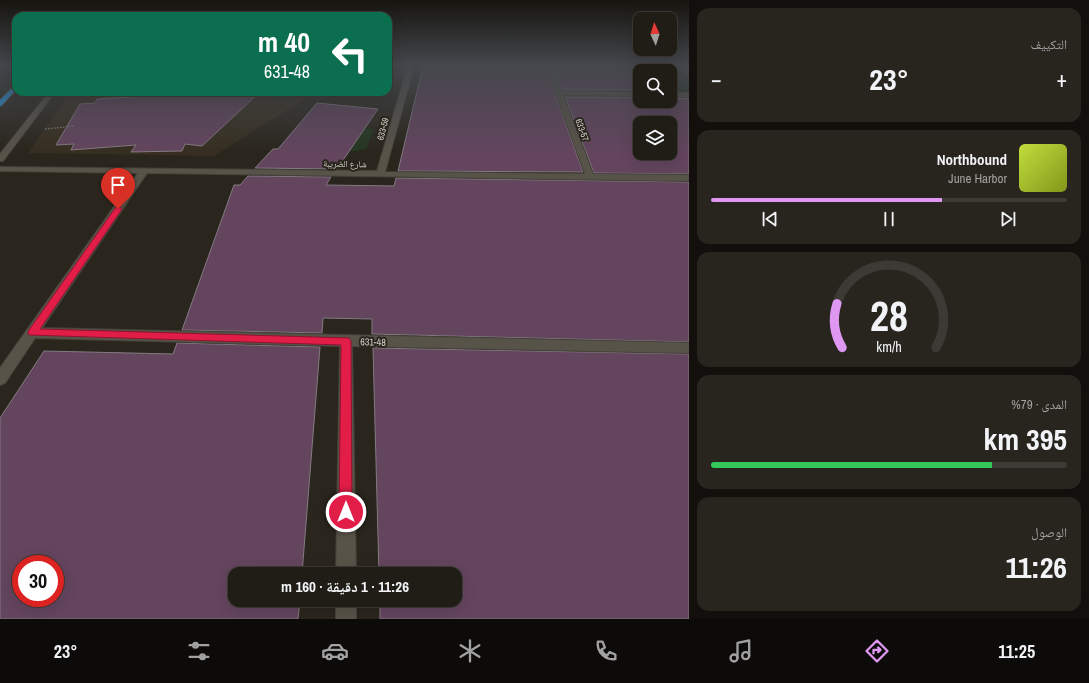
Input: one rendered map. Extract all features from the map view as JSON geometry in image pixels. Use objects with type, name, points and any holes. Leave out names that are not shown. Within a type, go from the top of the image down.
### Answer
[{"type":"highway","points":[[0,104],[8,95]]},
{"type":"street","name":"633-59","points":[[380,175],[403,95]]},
{"type":"street","name":"633-57","points":[[560,95],[590,177]]},
{"type":"street","points":[[677,95],[689,95]]},
{"type":"street","points":[[0,159],[49,96]]},
{"type":"street","name":"شارع الضريبة","points":[[0,169],[689,178]]},
{"type":"street","points":[[0,379],[144,171]]},
{"type":"street","name":"631-48","points":[[32,333],[689,348]]},
{"type":"street","points":[[346,341],[346,567]]},
{"type":"street","points":[[346,607],[346,619]]},
{"type":"path","points":[[22,131],[75,126]]},
{"type":"shaded area","points":[[67,96],[310,96],[214,156],[28,153]]},
{"type":"green space","points":[[256,96],[294,96],[291,100]]},
{"type":"green space","points":[[354,128],[374,129],[366,149],[342,151]]},
{"type":"building","points":[[416,95],[555,95],[583,172],[398,171]]},
{"type":"building","points":[[143,96],[256,96],[202,146],[185,144],[182,151],[131,152],[136,145],[71,150],[74,144],[56,145],[80,104],[95,103],[97,99]]},
{"type":"building","points":[[565,97],[633,97],[633,108],[677,108],[677,98],[689,99],[689,174],[594,173]]},
{"type":"building","points":[[317,103],[378,109],[337,169],[255,168],[273,149],[278,149]]},
{"type":"building","points":[[248,176],[331,177],[326,185],[394,186],[396,178],[689,182],[689,342],[372,334],[372,319],[323,318],[322,333],[182,330],[234,185],[240,185]]},
{"type":"building","points":[[177,343],[320,347],[303,567],[228,567],[228,607],[299,607],[298,619],[0,619],[0,418],[44,351],[173,354]]},
{"type":"building","points":[[373,348],[689,354],[689,619],[380,619],[380,607],[462,607],[462,567],[379,567]]},
{"type":"route","points":[[118,209],[32,333],[346,341],[346,512]]}]
